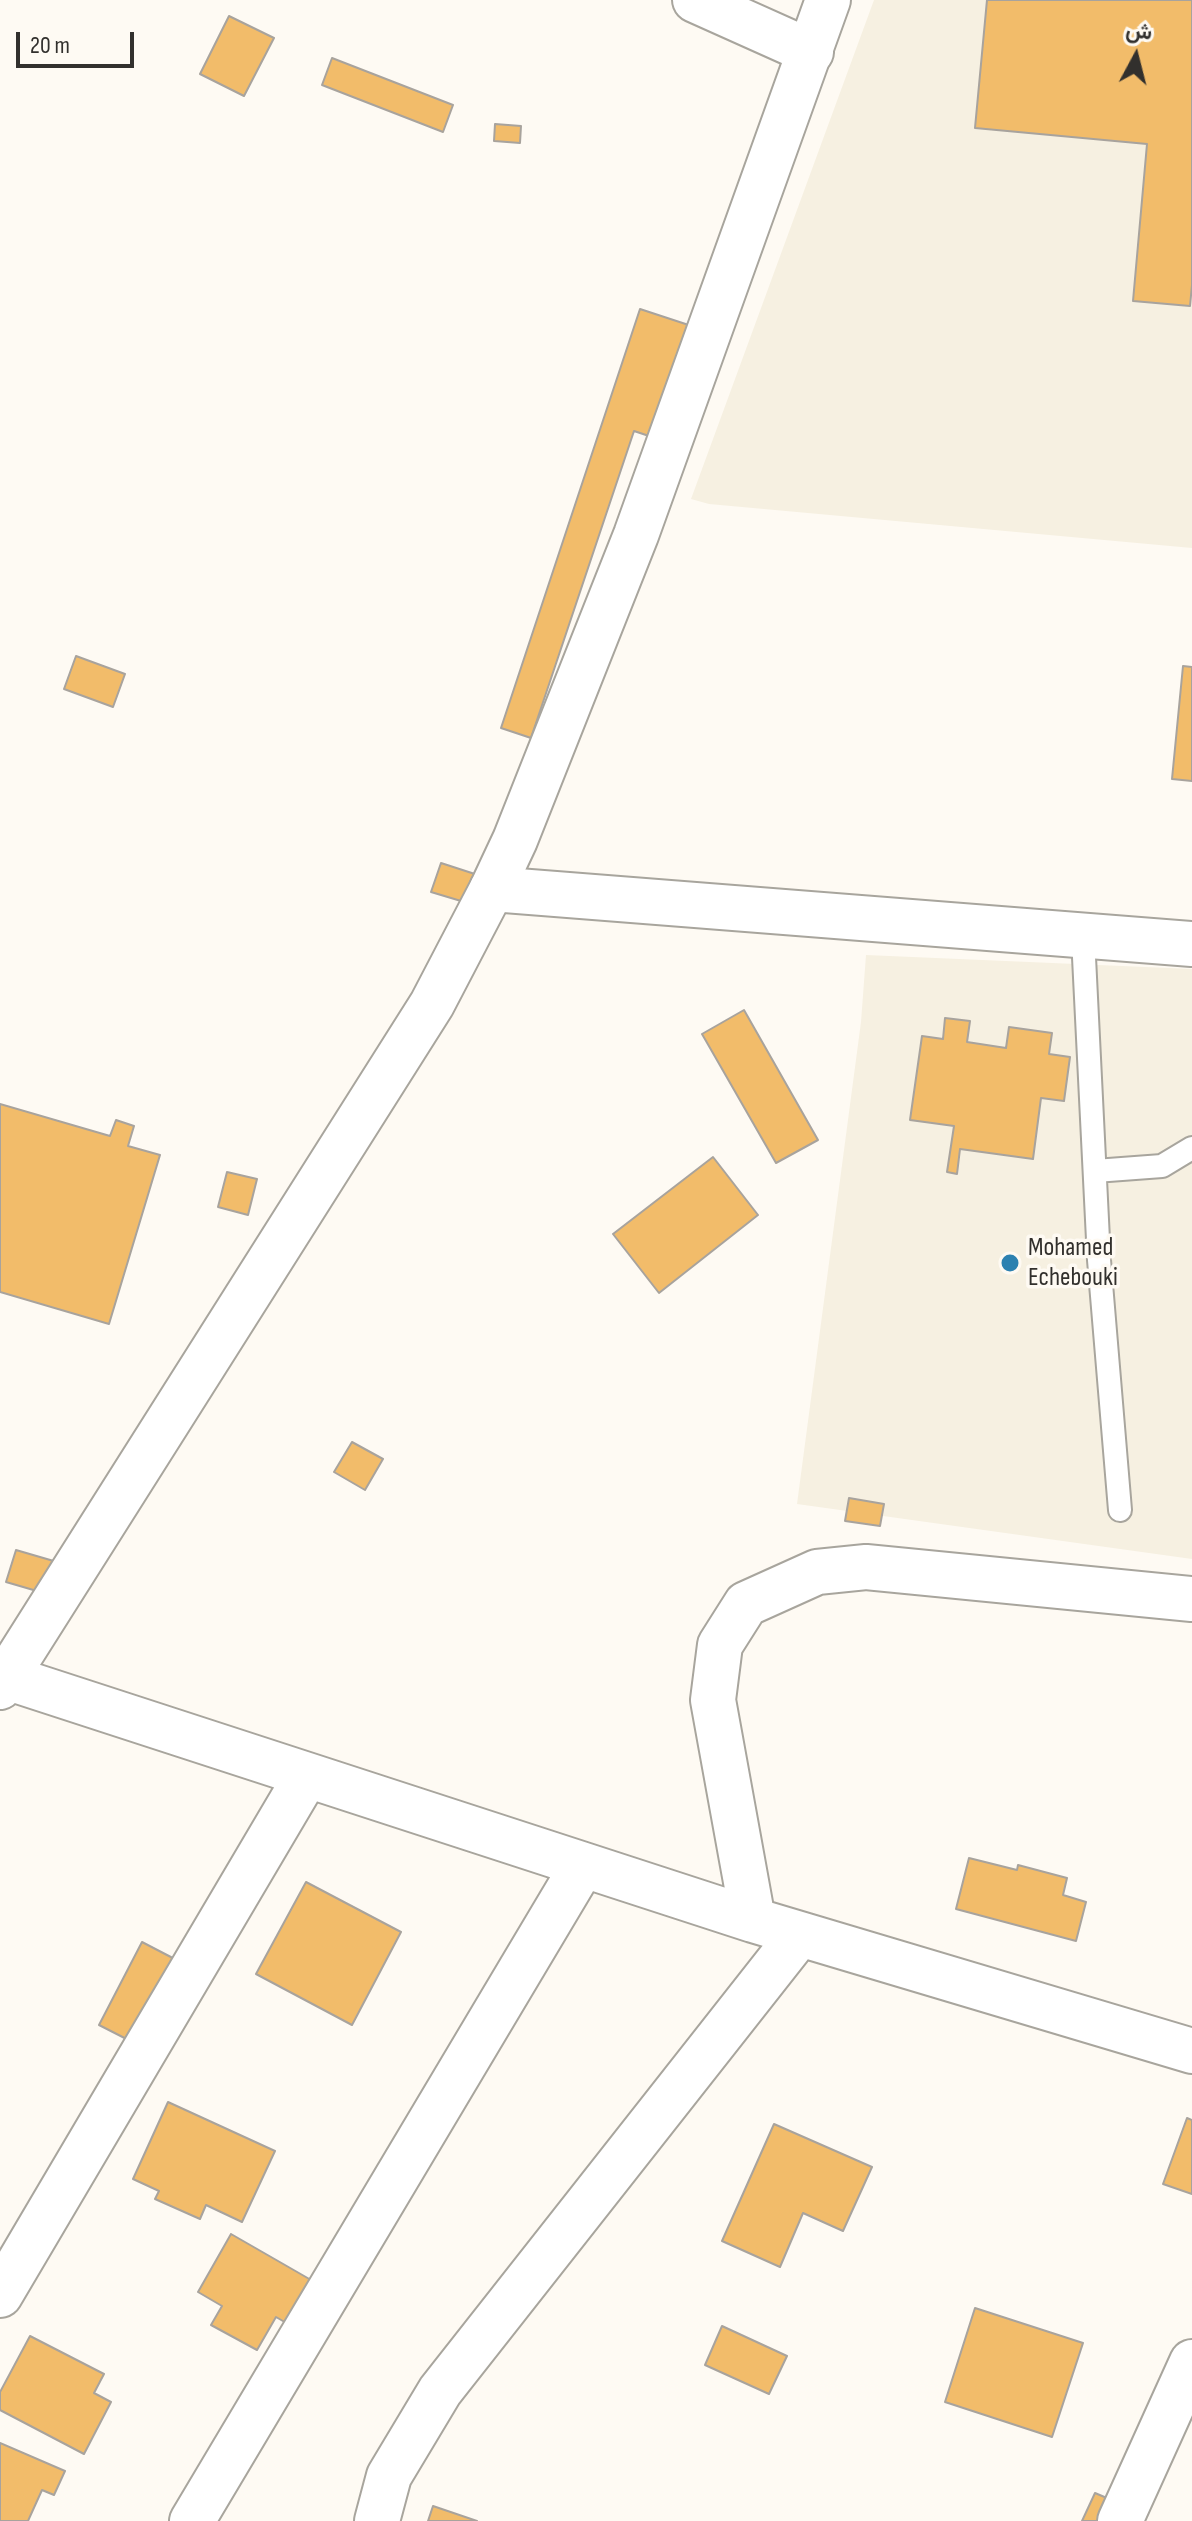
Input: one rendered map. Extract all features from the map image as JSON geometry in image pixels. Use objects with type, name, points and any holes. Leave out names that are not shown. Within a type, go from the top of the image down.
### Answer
[{"type":"street","points":[[695,0],[811,52]]},
{"type":"street","points":[[828,0],[636,535],[515,840],[492,889],[432,1004],[3,1682],[307,1775],[799,1935],[1192,2051]]},
{"type":"street","points":[[492,889],[1192,944]]},
{"type":"street","points":[[753,1920],[713,1700],[720,1645],[746,1604],[817,1572],[866,1567],[1192,1599]]},
{"type":"street","points":[[0,2295],[307,1775]]},
{"type":"street","points":[[192,2521],[583,1865]]},
{"type":"street","points":[[377,2521],[389,2476],[440,2391],[799,1935]]},
{"type":"street","points":[[1120,2521],[1192,2362]]},
{"type":"lane","points":[[1083,937],[1099,1260],[1120,1510]]},
{"type":"lane","points":[[1095,1171],[1162,1166],[1192,1148]]},
{"type":"shaded area","points":[[874,0],[1192,0],[1192,548],[709,504],[691,499]]},
{"type":"shaded area","name":"Mohamed Echebouki","points":[[866,955],[1192,969],[1192,1559],[797,1504],[861,1022]]},
{"type":"building","points":[[987,0],[1192,0],[1190,306],[1133,301],[1147,144],[975,128]]},
{"type":"building","points":[[229,16],[274,38],[244,96],[200,74]]},
{"type":"building","points":[[332,58],[453,105],[443,132],[322,85]]},
{"type":"building","points":[[495,124],[521,126],[520,143],[494,141]]},
{"type":"building","points":[[640,309],[716,334],[679,446],[634,431],[531,738],[501,728]]},
{"type":"building","points":[[76,656],[125,674],[113,707],[64,689]]},
{"type":"building","points":[[1183,666],[1192,667],[1192,781],[1172,779]]},
{"type":"building","points":[[441,863],[481,876],[471,904],[431,892]]},
{"type":"building","points":[[744,1010],[818,1140],[776,1163],[702,1034]]},
{"type":"building","points":[[945,1018],[970,1021],[967,1042],[1006,1048],[1009,1027],[1052,1033],[1049,1054],[1070,1057],[1064,1101],[1041,1098],[1033,1159],[960,1149],[957,1174],[947,1172],[954,1126],[910,1120],[922,1036],[943,1039]]},
{"type":"building","points":[[0,1104],[110,1136],[116,1120],[134,1126],[128,1146],[160,1155],[109,1324],[0,1292]]},
{"type":"building","points":[[713,1157],[758,1215],[659,1293],[613,1234]]},
{"type":"building","points":[[227,1172],[257,1179],[248,1215],[218,1207]]},
{"type":"building","points":[[352,1442],[383,1459],[365,1490],[334,1472]]},
{"type":"building","points":[[849,1498],[884,1504],[880,1526],[845,1521]]},
{"type":"building","points":[[16,1550],[64,1564],[54,1596],[6,1582]]},
{"type":"building","points":[[969,1858],[1017,1870],[1018,1865],[1067,1878],[1063,1895],[1086,1902],[1076,1941],[956,1909]]},
{"type":"building","points":[[306,1882],[401,1932],[352,2025],[256,1974]]},
{"type":"building","points":[[142,1942],[192,1968],[148,2050],[99,2025]]},
{"type":"building","points":[[168,2102],[275,2151],[242,2222],[206,2205],[200,2219],[155,2199],[159,2191],[133,2179]]},
{"type":"building","points":[[1187,2118],[1192,2120],[1192,2194],[1163,2184]]},
{"type":"building","points":[[774,2124],[872,2167],[843,2231],[803,2213],[780,2267],[722,2241]]},
{"type":"building","points":[[231,2234],[325,2288],[300,2331],[276,2317],[257,2350],[211,2325],[222,2306],[198,2292]]},
{"type":"building","points":[[975,2308],[1083,2343],[1052,2437],[945,2402]]},
{"type":"building","points":[[722,2326],[787,2356],[769,2394],[705,2365]]},
{"type":"building","points":[[30,2336],[104,2374],[94,2393],[111,2402],[84,2454],[0,2410],[0,2392]]},
{"type":"building","points":[[0,2443],[65,2471],[54,2495],[42,2490],[28,2521],[0,2521]]},
{"type":"building","points":[[1095,2493],[1121,2504],[1113,2521],[1082,2521]]},
{"type":"building","points":[[433,2506],[477,2521],[428,2521]]},
{"type":"place","name":"Mohamed Echebouki","points":[[1010,1263]]}]
